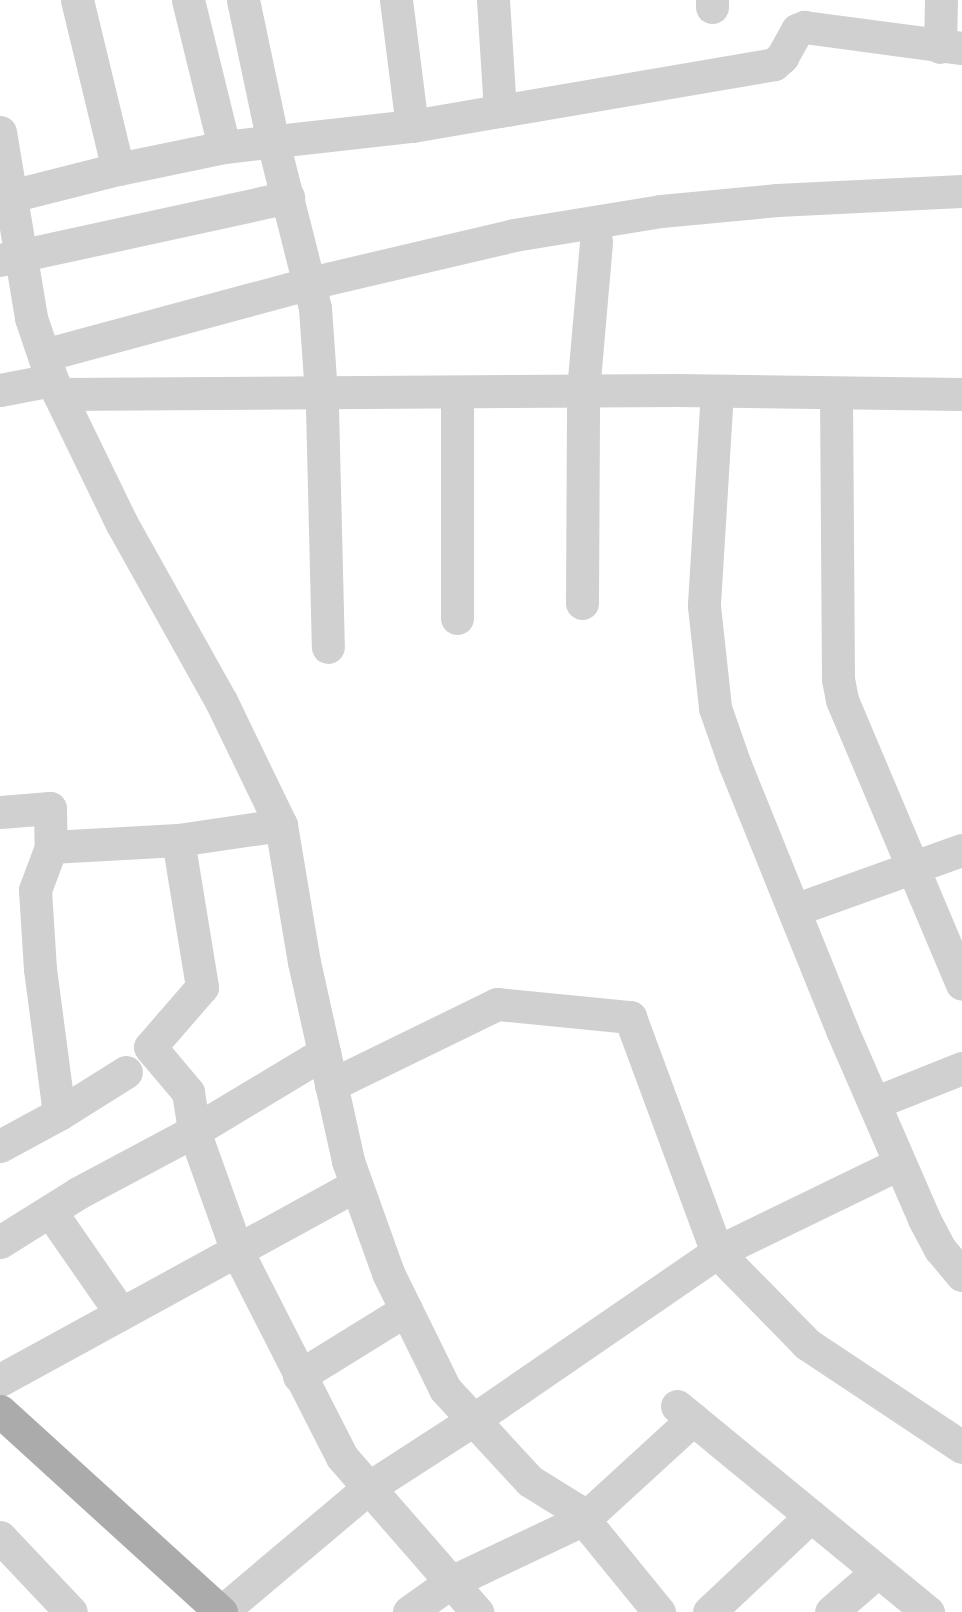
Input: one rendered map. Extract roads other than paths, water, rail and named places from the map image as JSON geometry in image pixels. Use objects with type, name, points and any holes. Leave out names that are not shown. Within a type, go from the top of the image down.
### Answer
[{"type":"main road","points":[[0,1411],[221,1612]]},
{"type":"street","points":[[77,0],[118,169]]},
{"type":"street","points":[[188,0],[224,147]]},
{"type":"street","points":[[243,0],[273,142],[315,308],[321,393],[328,647]]},
{"type":"street","points":[[396,0],[412,126]]},
{"type":"street","points":[[493,0],[500,111]]},
{"type":"street","points":[[11,196],[118,169],[224,147],[412,126],[774,64],[782,57],[797,30],[804,27],[951,48],[941,0]]},
{"type":"street","points":[[0,132],[11,196],[10,258],[52,376],[122,524],[221,701],[281,825],[304,962],[348,1161],[388,1273],[445,1389],[530,1481],[575,1509],[658,1612]]},
{"type":"street","points":[[0,390],[52,376],[310,283],[514,235],[661,211],[777,200],[962,191]]},
{"type":"street","points":[[10,258],[288,197]]},
{"type":"street","points":[[582,603],[583,391],[596,242]]},
{"type":"street","points":[[52,376],[321,393],[717,391],[962,394]]},
{"type":"street","points":[[717,391],[704,606],[715,708],[735,765],[900,1163],[940,1249],[962,1275]]},
{"type":"street","points":[[457,392],[457,618]]},
{"type":"street","points":[[836,393],[837,679],[850,721],[962,984]]},
{"type":"street","points":[[0,812],[50,808],[51,847],[35,890],[40,969],[59,1114]]},
{"type":"street","points":[[51,847],[178,840],[281,825]]},
{"type":"street","points":[[178,840],[202,987],[150,1047],[188,1092],[194,1131],[237,1251],[298,1376],[342,1458],[477,1612]]},
{"type":"street","points":[[794,910],[962,850]]},
{"type":"street","points":[[0,1242],[50,1211],[194,1131],[328,1069],[497,1004],[630,1017],[717,1252],[807,1344],[957,1434]]},
{"type":"street","points":[[874,1103],[962,1068]]},
{"type":"street","points":[[0,1146],[59,1114],[126,1072]]},
{"type":"street","points":[[221,1612],[368,1488],[473,1420],[717,1252],[900,1163]]},
{"type":"street","points":[[0,1380],[120,1312],[356,1185]]},
{"type":"street","points":[[50,1211],[120,1312]]},
{"type":"street","points":[[298,1376],[406,1310]]},
{"type":"street","points":[[409,1612],[451,1581],[584,1519],[685,1412],[928,1612]]},
{"type":"street","points":[[710,1612],[811,1516]]},
{"type":"street","points":[[0,1537],[71,1612]]},
{"type":"street","points":[[831,1612],[878,1571]]}]
